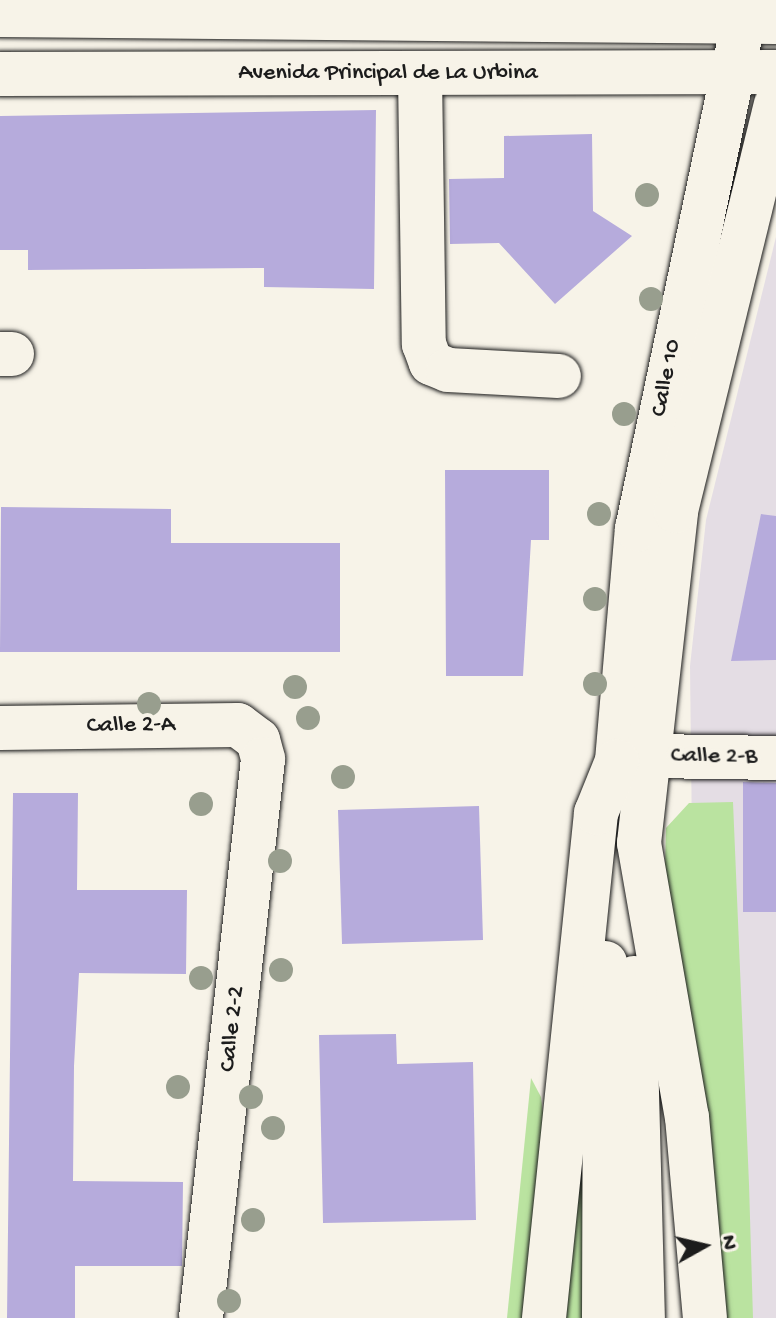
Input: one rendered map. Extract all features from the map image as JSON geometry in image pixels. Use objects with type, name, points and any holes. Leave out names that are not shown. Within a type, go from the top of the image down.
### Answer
[{"type":"main road","points":[[5,10],[679,10],[755,14]]},
{"type":"main road","name":"Calle 10","points":[[639,843],[634,758],[637,529],[728,73],[755,14]]},
{"type":"main road","name":"Avenida Principal de La Urbina","points":[[0,74],[776,72]]},
{"type":"main road","points":[[420,74],[424,344],[431,363],[448,370],[559,376]]},
{"type":"main road","name":"Calle 10","points":[[634,758],[676,511],[776,104]]},
{"type":"main road","name":"Calle 2-A","points":[[0,728],[238,725],[258,740]]},
{"type":"main road","name":"Calle 2-2","points":[[201,1318],[263,759],[258,740]]},
{"type":"main road","points":[[544,1318],[596,813],[634,758]]},
{"type":"main road","points":[[604,1318],[604,973],[634,758]]},
{"type":"main road","name":"Calle 2-B","points":[[634,758],[776,758]]},
{"type":"main road","points":[[639,843],[633,979],[643,1318]]},
{"type":"main road","points":[[639,843],[687,1117],[705,1318]]},
{"type":"shaded area","points":[[776,237],[776,1318],[731,1318],[692,838],[690,666],[706,520]]},
{"type":"green space","points":[[733,802],[753,1318],[716,1318],[692,1047],[665,865],[666,828],[689,803]]},
{"type":"green space","points":[[587,1034],[590,1318],[559,1318]]},
{"type":"green space","points":[[531,1078],[541,1097],[547,1145],[532,1318],[507,1318]]},
{"type":"building","points":[[376,110],[374,289],[264,287],[264,268],[28,270],[28,250],[0,250],[0,116]]},
{"type":"building","points":[[592,134],[593,211],[632,236],[555,304],[499,243],[450,244],[449,179],[504,178],[504,136]]},
{"type":"building","points":[[445,470],[549,470],[549,540],[531,540],[523,676],[446,676]]},
{"type":"building","points":[[1,507],[171,509],[171,543],[340,543],[340,652],[0,652]]},
{"type":"building","points":[[761,514],[776,516],[776,660],[731,661]]},
{"type":"building","points":[[743,782],[776,783],[776,912],[743,912]]},
{"type":"building","points":[[13,793],[78,793],[77,890],[187,890],[186,974],[79,973],[74,1066],[73,1181],[183,1182],[182,1266],[75,1266],[75,1318],[7,1318]]},
{"type":"building","points":[[479,806],[483,940],[342,944],[338,810]]},
{"type":"building","points":[[396,1034],[397,1064],[473,1062],[476,1220],[323,1223],[319,1035]]}]
